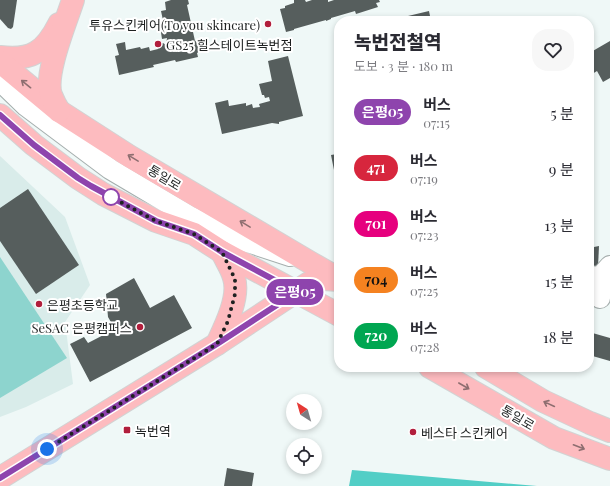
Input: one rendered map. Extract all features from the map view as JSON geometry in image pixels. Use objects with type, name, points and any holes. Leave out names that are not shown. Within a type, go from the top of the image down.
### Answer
[{"type":"main road","points":[[0,57],[14,59],[34,55],[51,40],[72,0]]},
{"type":"main road","points":[[59,111],[50,94],[49,81],[51,69],[72,0]]},
{"type":"main road","name":"통일로","points":[[0,62],[59,111],[129,156],[334,277]]},
{"type":"main road","points":[[0,115],[34,145],[78,178],[103,194],[156,221],[194,234],[222,252],[334,312]]},
{"type":"main road","points":[[217,344],[228,321],[235,294],[235,279],[222,252]]},
{"type":"main road","points":[[0,478],[217,344],[309,283],[323,279],[334,280]]},
{"type":"main road","name":"통일로","points":[[439,372],[554,438],[610,459]]},
{"type":"main road","name":"통일로","points":[[494,372],[543,402],[610,431]]},
{"type":"lane","points":[[0,81],[26,106],[110,169],[191,217],[226,236],[310,263]]},
{"type":"lane","points":[[0,92],[43,130],[98,172],[194,234]]},
{"type":"shaded area","name":"은평초등학교","points":[[0,156],[65,217],[90,285],[65,322],[73,384],[26,407],[0,417]]},
{"type":"shaded area","points":[[0,257],[67,358],[0,398]]},
{"type":"shaded area","points":[[352,470],[537,486],[349,486]]},
{"type":"building","points":[[0,0],[17,0],[13,27],[11,29],[8,28],[0,19]]},
{"type":"building","points":[[171,0],[188,0],[189,4],[187,5],[195,41],[198,40],[200,51],[197,53],[198,57],[153,65],[154,67],[119,75],[115,56],[119,55],[116,44],[125,42],[126,50],[149,47],[150,51],[158,49],[157,45],[163,43],[166,45],[167,38],[162,39],[160,26],[164,25],[161,11],[166,10],[165,2]]},
{"type":"building","points":[[294,0],[305,0],[306,2],[312,0],[328,0],[328,2],[334,0],[379,0],[380,2],[376,3],[378,7],[356,14],[355,11],[334,16],[326,21],[286,32],[280,9],[294,3]]},
{"type":"building","points":[[429,11],[430,16],[408,16]]},
{"type":"building","points":[[610,41],[610,78],[603,82],[597,71],[594,73],[594,50]]},
{"type":"building","points":[[288,56],[303,116],[279,122],[279,124],[272,123],[222,134],[215,103],[228,100],[229,106],[246,103],[246,106],[252,104],[253,108],[260,107],[259,104],[270,101],[269,97],[265,98],[264,95],[262,95],[259,84],[272,81],[268,61]]},
{"type":"building","points":[[334,154],[334,170],[331,155]]},
{"type":"building","points":[[28,189],[79,265],[36,294],[0,241],[0,208]]},
{"type":"building","points":[[599,246],[598,267],[594,267],[594,247]]},
{"type":"building","points":[[134,278],[150,308],[174,295],[192,328],[90,382],[70,344],[84,337],[88,343],[115,329],[108,317],[106,294]]},
{"type":"building","points":[[594,333],[610,338],[610,361],[594,356]]},
{"type":"building","points":[[227,468],[254,473],[252,486],[224,486]]},
{"type":"bus line","name":"은평05","points":[[0,115],[34,145],[78,178],[103,194],[156,221],[194,234],[222,252],[297,292],[217,344],[0,478]]},
{"type":"place","name":"투유스킨케어(To you skincare)","points":[[268,24]]},
{"type":"place","name":"GS25 힐스테이트녹번점","points":[[158,44]]},
{"type":"place","name":"은평초등학교","points":[[39,304]]},
{"type":"place","name":"SeSAC 은평캠퍼스","points":[[140,327]]},
{"type":"place","name":"녹번역","points":[[127,430]]},
{"type":"place","name":"베스타 스킨케어","points":[[413,432]]},
{"type":"route","points":[[47,449],[217,344],[228,321],[235,294],[235,279],[222,252],[194,234],[156,221],[111,197]]}]
